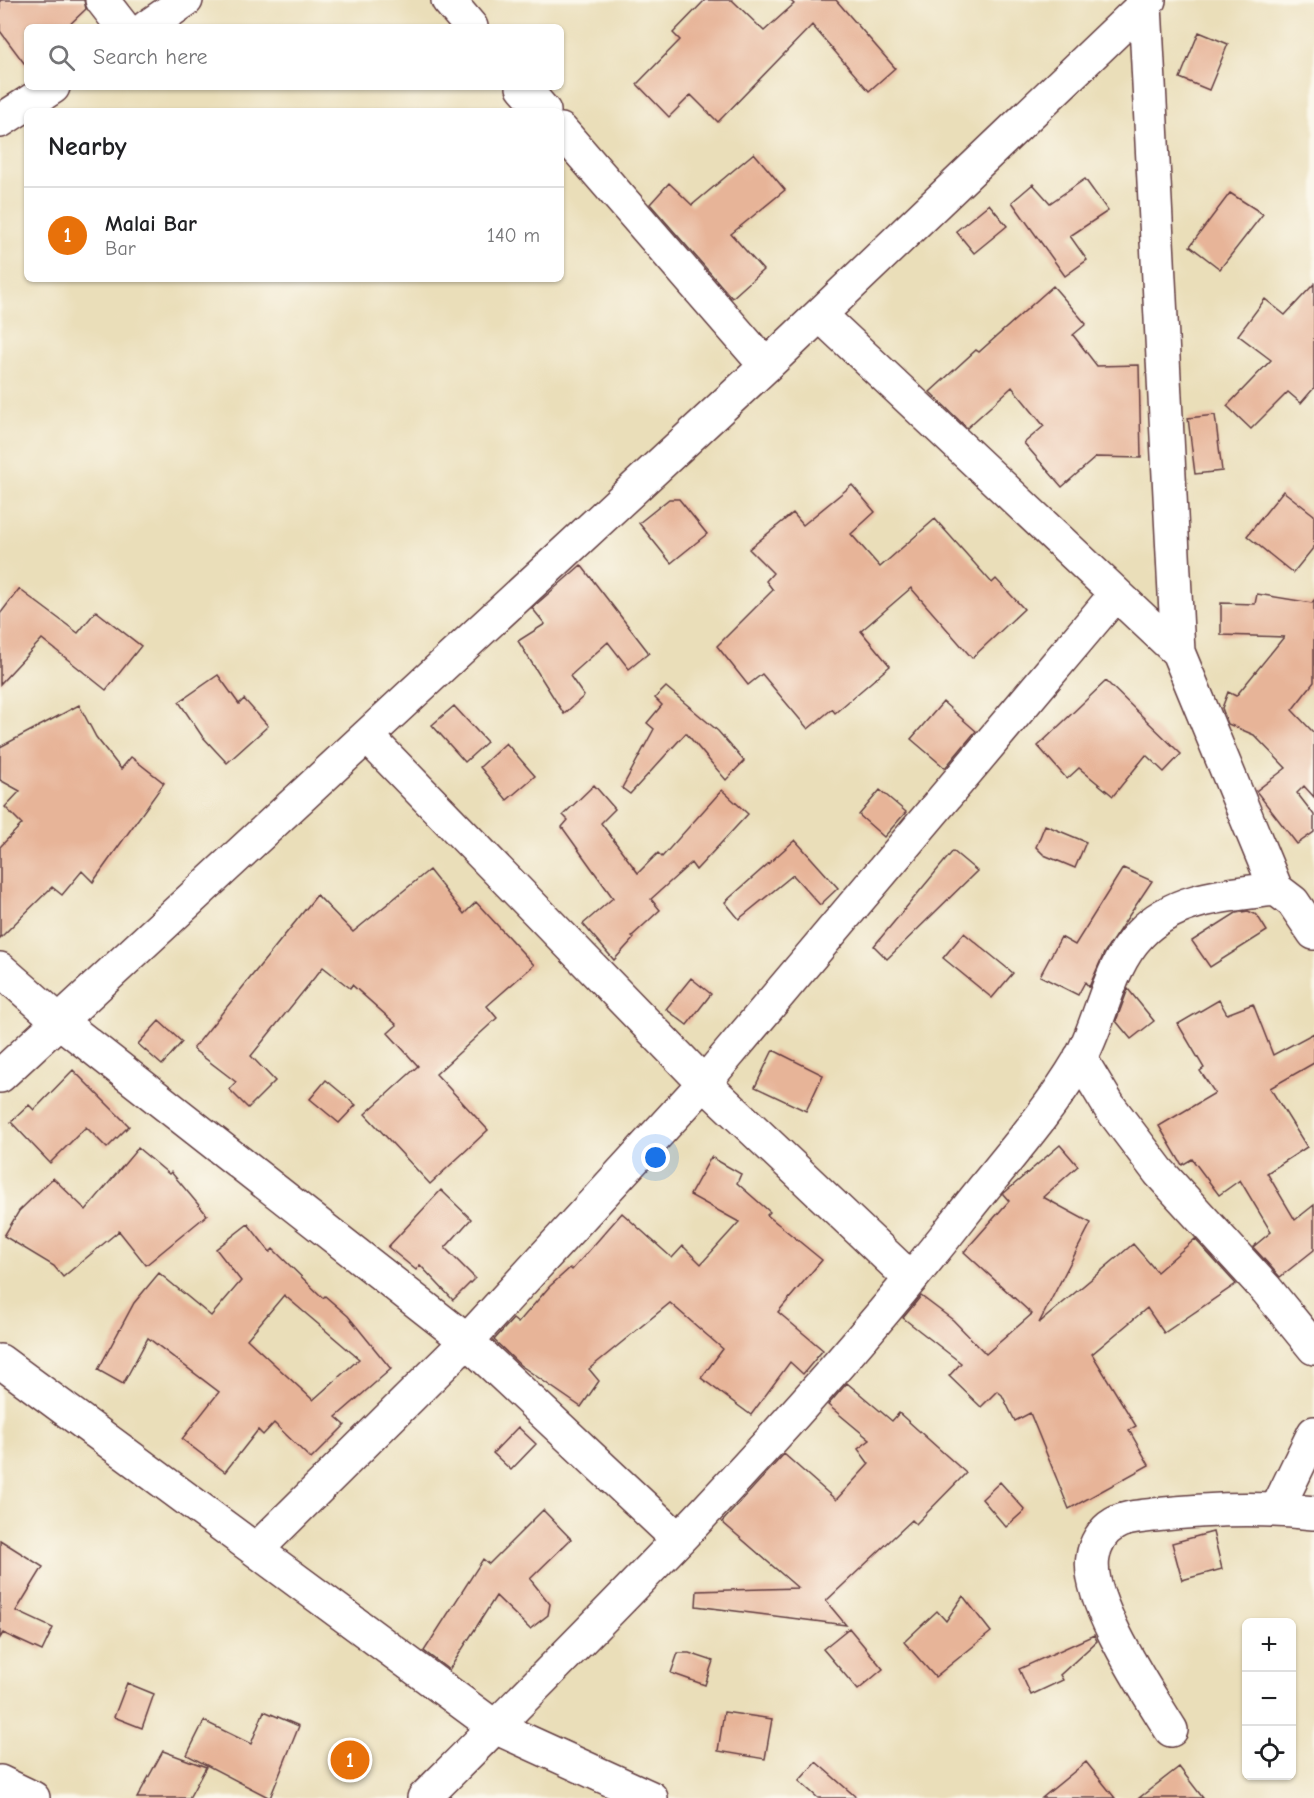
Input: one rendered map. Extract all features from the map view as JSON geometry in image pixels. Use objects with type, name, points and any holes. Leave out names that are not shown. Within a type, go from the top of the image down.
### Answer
[{"type":"street","points":[[102,0],[121,24]]},
{"type":"street","points":[[151,24],[186,0]]},
{"type":"street","points":[[448,0],[468,24]]},
{"type":"street","points":[[0,1076],[766,366],[1147,2]]},
{"type":"street","points":[[1147,2],[1178,652],[1276,889],[1293,902],[1314,931]]},
{"type":"street","points":[[0,121],[48,90]]},
{"type":"street","points":[[526,90],[542,108]]},
{"type":"street","points":[[564,133],[766,366]]},
{"type":"street","points":[[820,315],[1178,652]]},
{"type":"street","points":[[256,1550],[467,1341],[704,1083],[1116,594]]},
{"type":"street","points":[[367,736],[704,1083],[911,1279]]},
{"type":"street","points":[[424,1798],[678,1539],[810,1396],[911,1279],[1054,1098],[1080,1058],[1116,971],[1137,937],[1161,914],[1212,897],[1276,889]]},
{"type":"street","points":[[0,969],[59,1021],[467,1341],[678,1539]]},
{"type":"street","points":[[1080,1058],[1109,1106],[1159,1172],[1266,1288],[1314,1348]]},
{"type":"street","points":[[0,1361],[495,1727],[651,1798]]},
{"type":"street","points":[[1277,1509],[1314,1433]]},
{"type":"street","points":[[1171,1730],[1119,1643],[1102,1607],[1092,1558],[1102,1533],[1125,1519],[1189,1511],[1277,1509],[1314,1513]]},
{"type":"street","points":[[0,1782],[33,1798]]},
{"type":"building","points":[[0,0],[84,0],[86,9],[70,24],[24,24],[24,63],[0,31]]},
{"type":"building","points":[[705,0],[732,0],[764,31],[794,4],[790,0],[836,0],[895,68],[869,91],[812,25],[718,122],[691,95],[669,117],[637,84],[680,40],[673,33]]},
{"type":"building","points":[[1199,32],[1228,44],[1209,90],[1180,78]]},
{"type":"building","points":[[754,153],[785,190],[731,234],[763,270],[732,298],[650,204],[669,183],[692,205]]},
{"type":"building","points":[[1085,179],[1108,211],[1070,236],[1087,260],[1065,276],[1012,202],[1033,184],[1050,203]]},
{"type":"building","points":[[1230,193],[1263,214],[1220,269],[1190,246]]},
{"type":"building","points":[[989,204],[1007,226],[974,253],[956,231]]},
{"type":"building","points":[[1314,284],[1314,388],[1301,403],[1288,392],[1251,429],[1227,406],[1271,360],[1238,335],[1265,299],[1285,315]]},
{"type":"building","points":[[1053,286],[1086,324],[1073,335],[1097,366],[1139,365],[1141,458],[1096,457],[1062,487],[1024,443],[1044,426],[1012,387],[967,428],[930,392]]},
{"type":"building","points":[[1215,415],[1222,471],[1195,474],[1188,418]]},
{"type":"building","points":[[852,485],[875,512],[851,534],[880,567],[935,519],[992,583],[996,579],[1024,609],[972,658],[911,588],[861,631],[890,666],[835,713],[832,709],[808,729],[762,674],[748,685],[717,646],[773,590],[766,581],[773,573],[749,549],[793,513],[803,525]]},
{"type":"building","points":[[1283,491],[1314,515],[1314,547],[1293,573],[1247,536]]},
{"type":"building","points":[[669,499],[679,499],[707,534],[671,563],[639,523]]},
{"type":"building","points":[[581,565],[649,653],[629,669],[608,642],[570,676],[584,696],[564,714],[518,641],[545,624],[532,608]]},
{"type":"building","points":[[19,589],[78,633],[96,611],[141,646],[106,690],[42,639],[0,684],[0,614]]},
{"type":"building","points":[[1257,594],[1312,603],[1314,600],[1314,682],[1292,710],[1314,733],[1314,797],[1304,786],[1297,793],[1314,815],[1314,832],[1297,844],[1256,791],[1286,768],[1254,735],[1228,724],[1222,708],[1228,692],[1236,696],[1284,637],[1221,635],[1221,603],[1255,604]]},
{"type":"building","points":[[218,675],[239,704],[244,699],[268,726],[227,763],[202,736],[179,702]]},
{"type":"building","points":[[1106,681],[1181,754],[1164,772],[1146,755],[1113,796],[1079,768],[1067,779],[1038,746]]},
{"type":"building","points":[[666,687],[718,731],[744,761],[726,780],[686,733],[630,794],[622,788],[654,729],[647,723],[662,705],[655,698]]},
{"type":"building","points":[[943,702],[976,731],[945,768],[911,739]]},
{"type":"building","points":[[79,705],[96,737],[121,769],[131,757],[164,783],[93,882],[82,871],[62,895],[52,887],[0,938],[0,847],[22,824],[5,807],[20,791],[0,780],[0,747]]},
{"type":"building","points":[[454,706],[487,742],[465,762],[432,725]]},
{"type":"building","points":[[506,743],[535,776],[507,800],[480,767]]},
{"type":"building","points":[[594,785],[615,809],[601,823],[638,873],[658,853],[662,857],[722,790],[748,814],[696,870],[691,863],[651,899],[660,910],[632,936],[634,938],[614,960],[583,924],[613,898],[562,827],[568,820],[563,815]]},
{"type":"building","points":[[880,790],[906,812],[884,837],[859,815]]},
{"type":"building","points":[[1045,825],[1086,842],[1075,868],[1044,855],[1036,847]]},
{"type":"building","points":[[795,840],[838,888],[820,905],[793,875],[739,919],[725,902]]},
{"type":"building","points":[[953,851],[977,871],[887,959],[874,946]]},
{"type":"building","points":[[1123,868],[1152,881],[1104,953],[1089,987],[1085,982],[1078,995],[1040,976],[1061,937],[1075,945]]},
{"type":"building","points":[[429,870],[464,914],[476,902],[534,965],[487,1006],[497,1018],[436,1074],[488,1130],[430,1184],[365,1114],[418,1066],[388,1033],[397,1025],[352,985],[350,988],[323,967],[251,1056],[275,1081],[248,1108],[229,1089],[236,1082],[193,1049],[317,895],[353,932]]},
{"type":"building","points":[[1248,911],[1257,915],[1267,931],[1210,967],[1192,941],[1236,913]]},
{"type":"building","points":[[964,933],[1013,973],[992,998],[943,958]]},
{"type":"building","points":[[691,978],[711,994],[687,1025],[666,1009]]},
{"type":"building","points":[[1128,989],[1154,1021],[1131,1039],[1116,1021]]},
{"type":"building","points":[[1219,1000],[1227,1014],[1253,1004],[1273,1055],[1314,1033],[1314,1063],[1270,1088],[1307,1147],[1267,1173],[1295,1220],[1314,1205],[1314,1250],[1280,1277],[1253,1247],[1271,1232],[1240,1180],[1219,1195],[1192,1159],[1182,1165],[1159,1126],[1215,1093],[1200,1071],[1204,1068],[1178,1024]]},
{"type":"building","points":[[159,1021],[182,1042],[162,1065],[138,1044]]},
{"type":"building","points":[[773,1050],[823,1075],[806,1111],[755,1087]]},
{"type":"building","points":[[73,1070],[129,1126],[107,1148],[86,1127],[50,1163],[11,1122],[29,1105],[34,1110]]},
{"type":"building","points":[[326,1080],[356,1105],[339,1123],[310,1099]]},
{"type":"building","points":[[1060,1145],[1078,1166],[1043,1197],[1091,1223],[1039,1323],[1133,1244],[1157,1272],[1195,1239],[1236,1284],[1164,1333],[1147,1308],[1092,1354],[1136,1426],[1129,1430],[1149,1465],[1069,1509],[1030,1413],[1015,1421],[1002,1395],[997,1391],[981,1407],[949,1376],[961,1363],[903,1318],[921,1296],[953,1320],[986,1354],[1032,1314],[964,1252],[1009,1201],[1003,1194]]},
{"type":"building","points":[[138,1148],[169,1174],[171,1172],[207,1215],[146,1265],[119,1231],[63,1277],[54,1266],[4,1236],[19,1211],[53,1178],[86,1210]]},
{"type":"building","points":[[711,1157],[741,1174],[737,1183],[770,1212],[767,1215],[822,1260],[778,1312],[823,1350],[803,1374],[790,1362],[751,1415],[701,1378],[723,1349],[670,1303],[589,1369],[599,1381],[581,1407],[520,1365],[494,1340],[513,1319],[518,1323],[550,1286],[570,1268],[572,1270],[622,1213],[672,1258],[683,1246],[701,1264],[739,1222],[690,1195]]},
{"type":"building","points":[[441,1190],[471,1219],[445,1248],[475,1278],[453,1300],[420,1265],[416,1270],[388,1247]]},
{"type":"building","points":[[248,1224],[270,1252],[273,1249],[323,1298],[325,1296],[348,1316],[391,1369],[336,1417],[345,1425],[311,1459],[274,1423],[263,1435],[258,1430],[225,1472],[182,1439],[219,1392],[148,1338],[123,1384],[98,1370],[134,1303],[159,1273],[211,1316],[241,1281],[216,1249]],"holes":[[[284,1295],[359,1359],[313,1400],[247,1339]]]},
{"type":"building","points":[[847,1383],[892,1421],[899,1413],[966,1473],[916,1524],[912,1520],[826,1601],[846,1625],[696,1606],[697,1591],[798,1588],[722,1522],[784,1454],[836,1500],[869,1464],[858,1449],[870,1440],[828,1405]]},
{"type":"building","points":[[518,1427],[536,1444],[511,1470],[493,1453]]},
{"type":"building","points":[[1000,1482],[1025,1510],[1006,1527],[982,1499]]},
{"type":"building","points":[[543,1510],[571,1539],[530,1579],[550,1604],[548,1615],[530,1629],[496,1596],[449,1670],[424,1651],[483,1559],[489,1564]]},
{"type":"building","points":[[1213,1532],[1222,1569],[1182,1580],[1172,1543]]},
{"type":"building","points":[[0,1540],[43,1567],[16,1611],[53,1628],[42,1651],[3,1633],[0,1638]]},
{"type":"building","points":[[963,1596],[991,1632],[935,1677],[904,1642],[937,1611],[946,1621]]},
{"type":"building","points":[[849,1628],[883,1669],[858,1690],[823,1649]]},
{"type":"building","points":[[1094,1635],[1097,1641],[1060,1675],[1063,1680],[1031,1695],[1019,1669]]},
{"type":"building","points":[[678,1653],[689,1653],[713,1661],[705,1685],[671,1673]]},
{"type":"building","points":[[127,1683],[154,1694],[142,1728],[114,1717]]},
{"type":"building","points":[[264,1711],[299,1726],[270,1798],[187,1755],[204,1721],[251,1744]]},
{"type":"building","points":[[724,1712],[772,1719],[765,1759],[718,1751]]},
{"type":"building","points":[[163,1751],[206,1767],[189,1798],[137,1798]]},
{"type":"building","points":[[816,1762],[857,1798],[818,1798],[799,1781]]},
{"type":"building","points":[[1086,1762],[1115,1798],[1042,1798]]},
{"type":"building","points":[[1179,1767],[1203,1798],[1139,1798]]},
{"type":"place","name":"Malai Bar","points":[[350,1760]]}]
